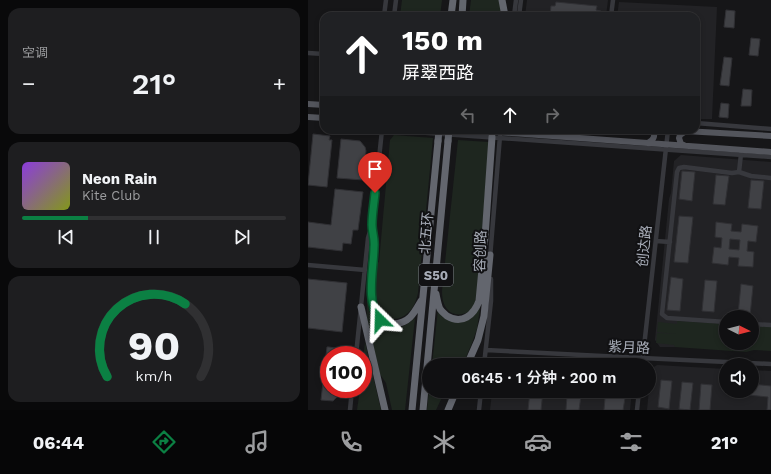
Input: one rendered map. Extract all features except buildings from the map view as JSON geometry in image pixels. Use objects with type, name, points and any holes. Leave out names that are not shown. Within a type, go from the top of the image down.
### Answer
[{"type":"highway","points":[[452,12],[453,0]]},
{"type":"highway","points":[[462,12],[463,0]]},
{"type":"highway","points":[[502,0],[504,12]]},
{"type":"highway","name":"北五环","points":[[412,410],[439,134]]},
{"type":"highway","name":"北五环","points":[[423,410],[449,134]]},
{"type":"highway","points":[[435,286],[440,310],[451,318],[462,319],[473,314],[477,308],[497,134]]},
{"type":"highway","points":[[372,225],[374,246],[372,301],[376,316],[384,323],[401,323],[408,320],[413,315],[422,299]]},
{"type":"highway","points":[[470,358],[478,340],[484,316],[490,255]]},
{"type":"highway","points":[[361,307],[385,410]]},
{"type":"highway","points":[[448,410],[453,398]]},
{"type":"main road","points":[[308,104],[320,105]]},
{"type":"main road","points":[[308,117],[320,118]]},
{"type":"main road","points":[[750,135],[751,127]]},
{"type":"main road","points":[[700,132],[771,136]]},
{"type":"main road","points":[[512,134],[648,143],[666,147],[684,145],[723,148],[741,152],[771,152]]},
{"type":"main road","points":[[648,143],[654,137],[654,134]]},
{"type":"main road","points":[[682,134],[679,138],[681,144],[684,145]]},
{"type":"main road","points":[[590,139],[600,145]]},
{"type":"main road","points":[[723,148],[731,154]]},
{"type":"street","points":[[384,12],[386,0]]},
{"type":"street","points":[[394,12],[396,0]]},
{"type":"street","points":[[514,12],[516,0]]},
{"type":"street","points":[[520,12],[521,0]]},
{"type":"street","points":[[612,12],[613,0]]},
{"type":"street","points":[[308,53],[320,54]]},
{"type":"street","points":[[700,123],[771,129]]},
{"type":"street","points":[[357,346],[368,238],[372,225],[382,134]]},
{"type":"street","name":"容创路","points":[[485,358],[491,301],[490,255],[497,134]]},
{"type":"street","points":[[506,134],[600,145],[666,147],[731,154],[741,152],[771,157]]},
{"type":"street","name":"创达路","points":[[642,358],[668,134]]},
{"type":"street","points":[[739,172],[741,152]]},
{"type":"street","points":[[719,322],[667,318],[662,314],[677,172],[680,168],[684,167],[732,173],[739,172],[751,176],[771,178]]},
{"type":"street","points":[[656,241],[670,242]]},
{"type":"street","points":[[308,265],[365,270]]},
{"type":"street","points":[[759,324],[771,325]]},
{"type":"street","name":"紫月路","points":[[486,350],[642,358]]},
{"type":"street","name":"紫月路","points":[[656,359],[771,364]]},
{"type":"street","points":[[350,410],[351,398]]},
{"type":"street","points":[[479,410],[480,398]]},
{"type":"street","points":[[637,410],[638,398]]},
{"type":"shaded area","points":[[402,0],[442,0],[440,12],[400,12]]},
{"type":"shaded area","points":[[471,0],[499,0],[501,12],[470,12]]},
{"type":"shaded area","points":[[527,0],[608,0],[606,12],[526,12]]},
{"type":"shaded area","points":[[619,2],[717,7],[712,119],[700,119],[700,12],[618,12]]},
{"type":"shaded area","points":[[394,135],[433,138],[418,293],[415,304],[411,310],[402,317],[393,319],[383,315],[376,307],[374,279],[376,263],[379,262],[390,140]]},
{"type":"shaded area","points":[[458,140],[489,142],[477,296],[474,306],[469,312],[453,314],[446,307],[443,300],[442,291]]},
{"type":"shaded area","points":[[681,155],[771,162],[771,327],[759,326],[759,310],[719,310],[719,324],[678,321],[675,347],[660,347],[655,340],[674,161]]},
{"type":"shaded area","points":[[367,298],[370,313],[379,324],[393,328],[403,326],[415,318],[405,410],[392,410],[386,383],[380,374],[367,319]]},
{"type":"shaded area","points":[[480,308],[477,329],[466,358],[433,358],[438,309],[442,315],[472,317]]},
{"type":"shaded area","points":[[677,321],[719,324],[719,350],[754,350],[746,352],[675,347],[674,345],[656,343],[657,333],[676,334],[657,332],[658,322],[677,324]]},
{"type":"shaded area","points":[[759,326],[771,327],[771,351],[754,350],[759,350]]},
{"type":"shaded area","points":[[656,366],[719,369],[719,398],[759,398],[759,370],[771,371],[771,410],[647,410],[648,398],[656,398]]},
{"type":"shaded area","points":[[372,372],[381,410],[357,410],[359,398],[372,398]]},
{"type":"shaded area","points":[[428,398],[442,398],[436,410],[427,410]]},
{"type":"shaded area","points":[[491,398],[631,398],[630,410],[490,410]]},
{"type":"route","points":[[375,193],[372,225],[374,246],[372,301],[373,309],[376,316],[380,320]]}]
